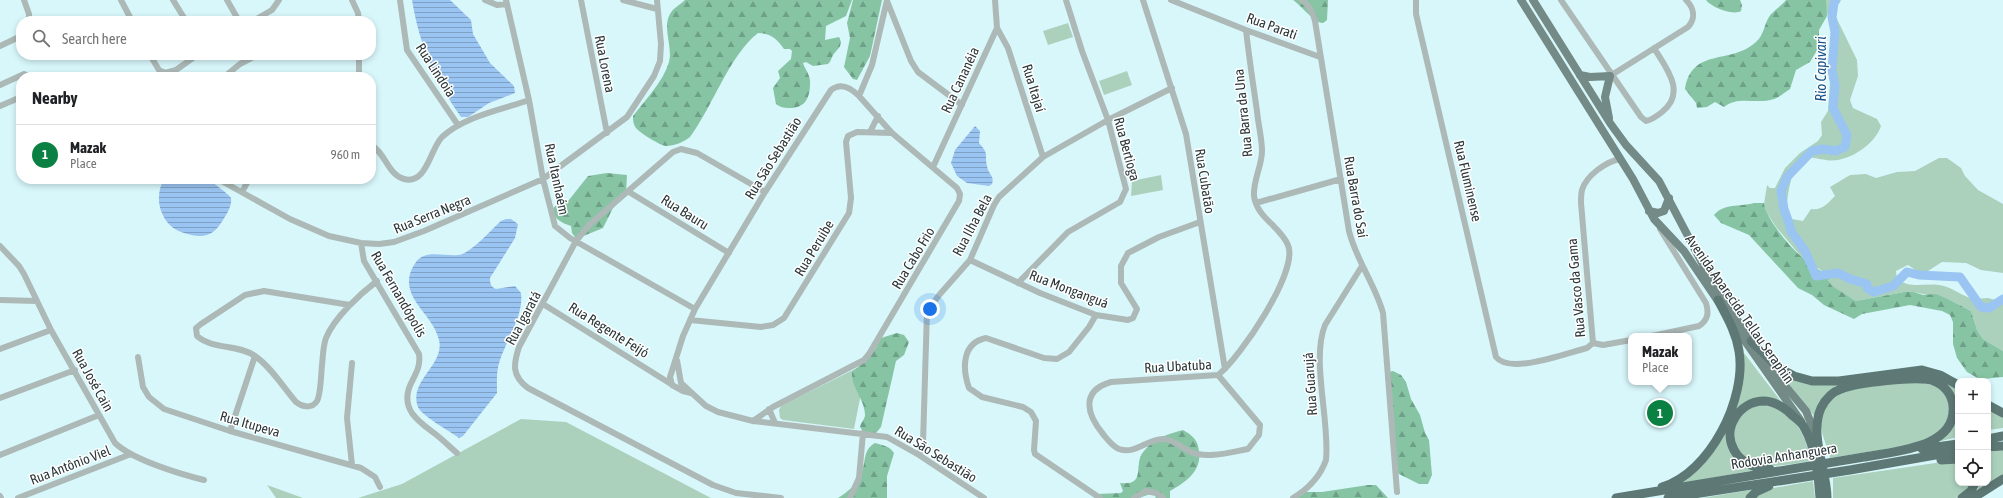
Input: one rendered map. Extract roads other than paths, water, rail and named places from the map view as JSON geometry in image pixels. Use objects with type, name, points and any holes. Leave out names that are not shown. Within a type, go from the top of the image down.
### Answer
[{"type":"highway","points":[[1615,498],[1664,486],[1682,477],[1702,461],[1715,443],[1735,399],[1740,377],[1740,364],[1735,333],[1718,300]]},
{"type":"highway","points":[[1751,341],[1779,368],[1794,376],[1812,381],[1839,381],[1922,370],[1940,375],[1955,383]]},
{"type":"highway","points":[[1824,494],[1818,451],[1819,415],[1826,400],[1839,390],[1851,385],[1922,378],[1934,381],[1947,390],[1952,398],[1953,410],[1950,422],[1942,435],[1927,444],[1865,457]]},
{"type":"highway","points":[[1793,469],[1759,468],[1742,460],[1736,454],[1730,441],[1731,427],[1736,415],[1745,407],[1763,402],[1782,407],[1805,428]]},
{"type":"highway","points":[[1991,407],[2003,413]]},
{"type":"highway","name":"Avenida Aparecida Tellau Seraphin","points":[[1805,428],[1818,451]]},
{"type":"highway","points":[[1991,438],[2003,436]]},
{"type":"highway","name":"Rodovia Anhanguera","points":[[1615,498],[1865,457],[1955,444]]},
{"type":"highway","points":[[1991,448],[2003,446]]},
{"type":"highway","name":"Rodovia Anhanguera","points":[[1668,498],[1955,452]]},
{"type":"highway","points":[[1884,464],[1898,465],[1955,459]]},
{"type":"highway","points":[[1750,498],[1761,489],[1799,478]]},
{"type":"highway","points":[[1973,498],[2003,479]]},
{"type":"highway","points":[[1962,498],[1971,491],[1974,486]]},
{"type":"main road","name":"Avenida Aparecida Tellau Seraphin","points":[[1521,0],[1621,159],[1654,219],[1684,251],[1718,300],[1753,355],[1792,407],[1805,428]]},
{"type":"main road","name":"Avenida Aparecida Tellau Seraphin","points":[[1533,0],[1610,123],[1626,145],[1655,175],[1669,198],[1695,252],[1751,341],[1771,369],[1806,412],[1818,451]]},
{"type":"main road","points":[[1580,75],[1590,77],[1611,76],[1605,97],[1610,123]]},
{"type":"main road","points":[[1649,211],[1658,213],[1664,211],[1669,198]]},
{"type":"street","points":[[24,0],[29,16]]},
{"type":"street","points":[[121,0],[129,16]]},
{"type":"street","points":[[173,0],[183,16]]},
{"type":"street","points":[[227,0],[236,16]]},
{"type":"street","points":[[262,16],[272,10],[279,0]]},
{"type":"street","points":[[352,0],[358,16]]},
{"type":"street","name":"Rua Lindoia","points":[[400,0],[407,50],[458,125]]},
{"type":"street","points":[[485,0],[497,5],[507,2]]},
{"type":"street","name":"Rua Lorena","points":[[581,0],[606,133]]},
{"type":"street","points":[[623,0],[657,9]]},
{"type":"street","name":"Rua Serra Negra","points":[[227,184],[319,232],[361,243],[379,244],[394,242],[452,220],[543,180],[627,116],[658,70],[661,44],[657,0]]},
{"type":"street","points":[[860,96],[872,65],[884,21],[887,0]]},
{"type":"street","points":[[887,0],[911,61],[918,72],[962,105]]},
{"type":"street","name":"Rua Cananéia","points":[[933,167],[997,28],[995,0]]},
{"type":"street","name":"Rua Bertioga","points":[[1018,283],[1068,232],[1120,202],[1126,188],[1108,120],[1082,51],[1066,0]]},
{"type":"street","name":"Rua Cubatão","points":[[1143,0],[1186,134],[1225,369]]},
{"type":"street","name":"Rua Parati","points":[[1171,0],[1246,30],[1320,56]]},
{"type":"street","name":"Rua Barra do Saí","points":[[1302,0],[1308,4],[1313,12],[1341,179],[1348,231],[1353,249],[1376,291],[1383,313],[1397,492]]},
{"type":"street","name":"Rua Fluminense","points":[[1416,0],[1416,14],[1496,357],[1504,364]]},
{"type":"street","points":[[1561,0],[1611,76],[1641,118],[1646,121],[1654,118],[1664,110],[1670,102],[1674,88],[1673,79],[1654,48]]},
{"type":"street","points":[[1611,76],[1683,31],[1692,22],[1694,15],[1690,4],[1686,0]]},
{"type":"street","name":"Rua Itanhaém","points":[[507,2],[529,100],[543,180],[555,226],[576,241],[695,308]]},
{"type":"street","name":"Rua Itajaí","points":[[997,28],[1008,48],[1043,157]]},
{"type":"street","name":"Rua Barra da Una","points":[[1246,30],[1262,151],[1254,194],[1256,203]]},
{"type":"street","points":[[0,46],[16,38]]},
{"type":"street","points":[[153,60],[159,70],[163,72]]},
{"type":"street","points":[[169,72],[176,70],[190,60]]},
{"type":"street","points":[[230,72],[248,60]]},
{"type":"street","points":[[358,72],[359,60]]},
{"type":"street","points":[[0,85],[16,78]]},
{"type":"street","name":"Rua São Sebastião","points":[[670,374],[695,308],[765,192],[831,90],[836,86],[843,86],[860,96]]},
{"type":"street","name":"Rua Ilha Bela","points":[[919,455],[923,443],[927,311],[970,260],[999,197],[1043,157],[1108,120],[1172,88]]},
{"type":"street","name":"Rua Cabo Frio","points":[[753,421],[769,409],[857,365],[870,354],[960,201],[960,194],[957,188],[892,133],[860,96]]},
{"type":"street","points":[[0,106],[16,99]]},
{"type":"street","points":[[376,148],[397,176],[408,180],[414,179],[423,172],[435,146],[441,138],[458,125],[529,100]]},
{"type":"street","points":[[870,132],[878,116]]},
{"type":"street","name":"Rua Peruibe","points":[[690,320],[761,327],[773,325],[784,318],[849,213],[851,198],[846,142],[848,136],[853,132],[892,133]]},
{"type":"street","name":"Rua Igaratá","points":[[765,192],[697,153],[681,149],[673,152],[590,225],[576,241],[544,304],[519,347],[516,356],[516,374],[520,382],[528,388],[713,485],[736,493],[781,498]]},
{"type":"street","name":"Rua Vasco da Gama","points":[[1504,364],[1537,362],[1587,348],[1593,342],[1581,203],[1582,191],[1586,182],[1594,174],[1611,162],[1621,159]]},
{"type":"street","points":[[1218,375],[1225,369],[1256,328],[1284,277],[1290,256],[1288,246],[1284,238],[1263,216],[1256,203],[1341,179]]},
{"type":"street","points":[[242,192],[247,184]]},
{"type":"street","name":"Rua Bauru","points":[[629,192],[729,253]]},
{"type":"street","points":[[1654,219],[1706,303],[1709,311],[1704,323],[1699,326],[1666,333]]},
{"type":"street","name":"Rua Monganguá","points":[[970,260],[1018,283],[1096,315],[1126,320],[1131,319],[1136,312],[1136,307],[1122,286],[1120,279],[1121,266],[1128,253],[1159,237],[1200,222]]},
{"type":"street","name":"Rua Fernandópolis","points":[[361,243],[364,261],[419,354],[420,364],[409,389],[409,408],[419,423],[439,437],[457,453]]},
{"type":"street","name":"Rua José Cain","points":[[0,246],[19,266],[52,330],[115,443],[131,454],[192,477],[204,480]]},
{"type":"street","name":"Rua Guarujá","points":[[1293,498],[1303,492],[1320,475],[1326,460],[1320,354],[1321,334],[1325,325],[1362,266]]},
{"type":"street","points":[[350,305],[264,291],[245,295],[196,328],[198,336],[203,341],[246,352],[255,356],[300,405],[308,407],[314,405],[318,398],[323,351],[327,336],[350,305],[377,281]]},
{"type":"street","points":[[0,300],[37,301]]},
{"type":"street","name":"Rua Regente Feijó","points":[[544,304],[662,376],[672,385]]},
{"type":"street","points":[[1096,315],[1089,327],[1069,352],[1057,359],[1040,357],[986,338],[973,343],[968,348],[965,361],[969,388],[982,397],[1023,408],[1031,412],[1036,421],[1035,454],[1100,498]]},
{"type":"street","points":[[0,348],[52,330]]},
{"type":"street","points":[[1593,342],[1603,345],[1628,341]]},
{"type":"street","points":[[230,432],[255,356]]},
{"type":"street","name":"Rua Itupeva","points":[[138,357],[143,387],[149,397],[164,409],[230,432],[352,465],[370,473],[375,477],[380,487]]},
{"type":"street","name":"Rua São Sebastião","points":[[677,358],[678,373],[681,383],[706,406],[718,412],[753,421],[887,437],[919,455],[984,498]]},
{"type":"street","points":[[352,363],[347,418],[352,465]]},
{"type":"street","points":[[0,398],[75,370]]},
{"type":"street","points":[[662,376],[678,373]]},
{"type":"street","points":[[670,374],[672,385],[681,383]]},
{"type":"street","name":"Rua Ubatuba","points":[[1218,375],[1260,425],[1260,436],[1248,449],[1205,455],[1198,454],[1169,440],[1162,439],[1135,449],[1119,449],[1109,441],[1091,419],[1089,402],[1097,388],[1104,384],[1111,382],[1218,375]]},
{"type":"street","name":"Rua São Sebastião","points":[[672,385],[683,391],[691,393]]},
{"type":"street","points":[[769,409],[775,423]]},
{"type":"street","points":[[0,455],[99,415]]},
{"type":"street","points":[[850,498],[859,478],[862,433]]},
{"type":"street","name":"Rua Antônio Viel","points":[[18,498],[131,454]]},
{"type":"street","points":[[1134,498],[1146,491],[1156,493],[1163,498]]},
{"type":"water","points":[[412,0],[450,0],[471,20],[473,34],[490,63],[514,86],[515,93],[489,103],[468,117],[461,117],[451,103],[429,62],[419,33]]},
{"type":"water","points":[[975,126],[980,131],[979,143],[986,153],[986,162],[993,179],[992,184],[989,186],[967,183],[957,176],[951,163],[955,150]]},
{"type":"water","points":[[162,184],[214,184],[231,198],[231,205],[222,222],[214,231],[204,236],[192,235],[176,230],[167,222],[160,209],[160,189]]},
{"type":"water","points":[[511,219],[518,224],[515,238],[490,278],[490,282],[496,289],[515,286],[521,293],[520,310],[499,364],[497,393],[463,436],[459,438],[425,415],[418,407],[416,398],[418,389],[437,357],[439,340],[430,321],[412,294],[409,284],[410,274],[416,262],[420,258],[436,254],[459,255],[464,253],[481,241],[501,221]]},
{"type":"waterway","name":"Rio Capivari","points":[[1836,0],[1834,3],[1832,17],[1835,32],[1832,70],[1835,85],[1833,108],[1847,135],[1845,147],[1836,151],[1823,149],[1812,151],[1787,177],[1781,191],[1784,209],[1791,231],[1805,251],[1816,276],[1838,273],[1850,279],[1867,284],[1867,288],[1874,292],[1893,286],[1907,272],[1919,275],[1960,277],[1981,307],[1989,308],[2003,299]]},
{"type":"place","name":"Mazak","points":[[1660,413]]}]
